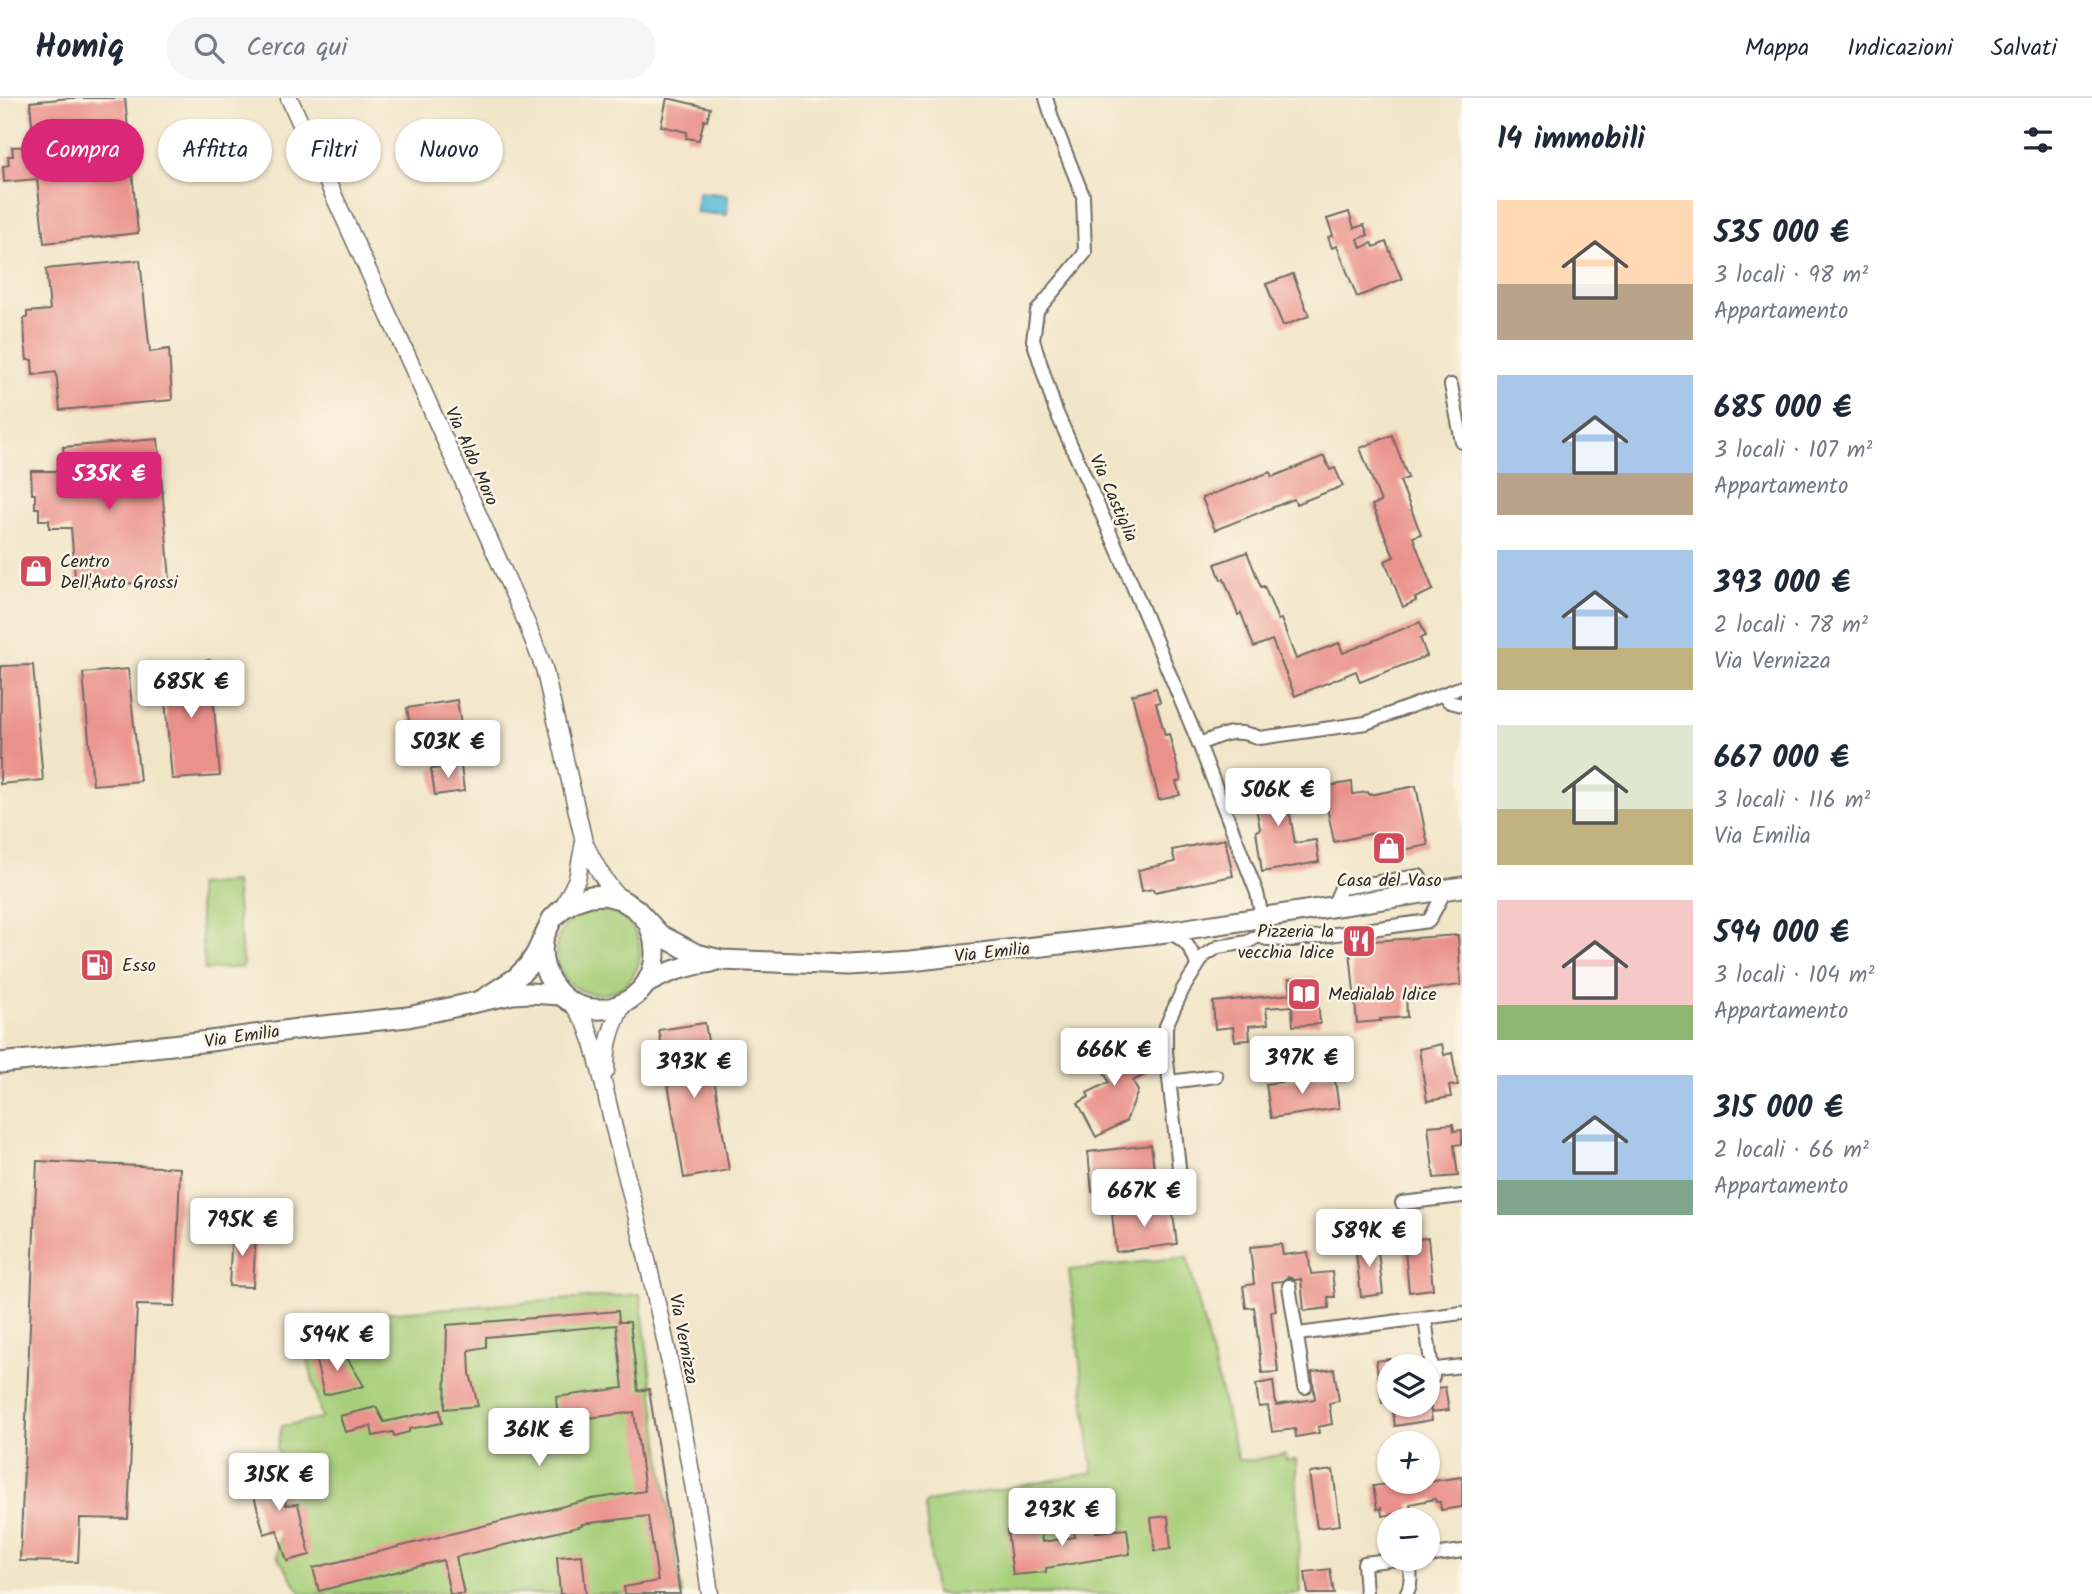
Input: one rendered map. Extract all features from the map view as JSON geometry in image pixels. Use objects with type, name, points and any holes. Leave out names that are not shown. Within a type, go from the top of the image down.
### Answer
[{"type":"main road","name":"Via Emilia","points":[[620,899],[636,909],[660,935],[696,954],[721,960],[848,965],[923,960],[1167,932],[1260,927],[1334,906],[1445,889]]},
{"type":"main road","points":[[562,909],[590,896],[605,895],[620,899]]},
{"type":"main road","name":"Via Emilia","points":[[482,1000],[516,978],[536,954],[552,919],[562,909]]},
{"type":"main road","points":[[647,983],[656,954],[654,938],[648,924]]},
{"type":"main road","points":[[545,932],[542,945],[545,972],[552,985],[566,999]]},
{"type":"main road","name":"Via Emilia","points":[[0,1063],[408,1017],[482,1000],[529,993],[566,999],[588,1008],[606,1009],[623,1004],[647,983],[680,968],[721,960]]},
{"type":"street","name":"Via Aldo Moro","points":[[289,98],[527,624],[544,668],[584,842],[595,866],[609,888],[620,899]]},
{"type":"street","name":"Via Castiglia","points":[[1046,98],[1083,196],[1085,253],[1037,311],[1032,340],[1055,408],[1199,744],[1252,880],[1260,927]]},
{"type":"street","points":[[1451,386],[1462,442]]},
{"type":"street","points":[[1199,744],[1234,732],[1260,738],[1366,723],[1462,687]]},
{"type":"street","points":[[1442,695],[1450,702],[1462,705]]},
{"type":"street","name":"Via Aldo Moro","points":[[562,909],[577,879],[584,842]]},
{"type":"street","name":"Via Emilia","points":[[1164,1193],[1181,1185],[1165,1038],[1166,1026],[1182,989],[1210,950],[1248,942],[1260,927],[1280,940],[1293,940],[1429,921],[1445,889]]},
{"type":"street","points":[[1167,932],[1185,941],[1197,965]]},
{"type":"street","name":"Via Vernizza","points":[[566,999],[586,1024],[596,1053],[643,1238],[704,1544],[710,1594]]},
{"type":"street","name":"Via Vernizza","points":[[606,1094],[607,1042],[623,1004]]},
{"type":"street","points":[[1170,1082],[1216,1076]]},
{"type":"street","points":[[1402,1203],[1462,1196]]},
{"type":"street","points":[[1289,1286],[1306,1387]]},
{"type":"street","points":[[1298,1334],[1462,1313]]},
{"type":"street","points":[[1425,1318],[1429,1354]]},
{"type":"street","points":[[1440,1371],[1462,1366]]},
{"type":"street","points":[[1440,1554],[1462,1551]]},
{"type":"street","points":[[1366,1594],[1364,1563],[1377,1561]]},
{"type":"street","points":[[1406,1594],[1409,1589],[1410,1571]]},
{"type":"green space","points":[[235,882],[243,967],[205,970],[197,885]]},
{"type":"green space","points":[[598,910],[614,913],[628,922],[637,936],[640,952],[637,968],[628,982],[614,991],[598,994],[582,991],[568,982],[559,968],[556,952],[559,936],[568,922],[582,913]]},
{"type":"green space","points":[[1187,1257],[1238,1460],[1255,1460],[1285,1454],[1286,1460],[1296,1460],[1300,1594],[935,1594],[925,1505],[928,1502],[1093,1473],[1069,1270]]},
{"type":"green space","points":[[640,1294],[682,1594],[302,1594],[277,1556],[286,1485],[277,1447],[282,1426],[322,1418],[304,1345],[328,1317]]},
{"type":"water","points":[[698,192],[728,195],[727,215],[696,212]]},
{"type":"building","points":[[70,98],[125,98],[127,119],[32,119],[30,102]]},
{"type":"building","points":[[667,98],[710,108],[699,140],[686,138],[687,132],[661,126]]},
{"type":"building","points":[[12,147],[21,147],[21,180],[4,182],[3,166],[9,165],[8,156],[13,156]]},
{"type":"building","points":[[37,182],[133,182],[138,233],[44,243]]},
{"type":"building","points":[[1349,212],[1354,228],[1364,225],[1368,235],[1358,239],[1361,248],[1372,243],[1374,247],[1386,242],[1402,279],[1357,297],[1337,246],[1332,248],[1328,237],[1333,235],[1327,219]]},
{"type":"building","points":[[140,260],[150,352],[169,349],[172,400],[60,410],[56,372],[33,375],[32,360],[27,360],[25,342],[24,318],[27,318],[27,312],[50,310],[46,269]]},
{"type":"building","points":[[1293,274],[1309,316],[1283,326],[1266,284]]},
{"type":"building","points":[[1392,435],[1408,478],[1400,481],[1421,534],[1413,537],[1433,590],[1403,607],[1385,561],[1394,557],[1372,505],[1381,502],[1360,448]]},
{"type":"building","points":[[158,439],[170,580],[76,588],[71,528],[49,528],[49,520],[39,520],[39,508],[35,508],[35,494],[32,494],[31,471],[66,471],[63,447]]},
{"type":"building","points":[[1324,456],[1330,470],[1335,468],[1343,486],[1296,504],[1294,499],[1215,530],[1202,498],[1270,472],[1272,477]]},
{"type":"building","points":[[1247,552],[1261,587],[1264,586],[1278,620],[1281,619],[1296,659],[1339,643],[1343,653],[1420,622],[1426,636],[1420,638],[1427,656],[1360,682],[1356,671],[1295,696],[1272,640],[1254,647],[1241,613],[1238,615],[1215,564]]},
{"type":"building","points":[[210,660],[220,776],[172,779],[162,666]]},
{"type":"building","points":[[33,665],[43,780],[0,784],[1,666]]},
{"type":"building","points":[[128,669],[140,781],[93,785],[83,673]]},
{"type":"building","points":[[1156,688],[1160,702],[1156,703],[1165,735],[1169,734],[1181,781],[1176,782],[1180,795],[1159,800],[1132,695]]},
{"type":"building","points":[[457,700],[462,731],[412,739],[407,708]]},
{"type":"building","points":[[461,766],[464,791],[435,795],[431,769]]},
{"type":"building","points":[[1283,774],[1295,843],[1316,840],[1319,862],[1262,872],[1256,831],[1260,829],[1251,780]]},
{"type":"building","points":[[1352,782],[1353,794],[1368,792],[1369,795],[1416,786],[1428,845],[1378,855],[1374,833],[1334,842],[1323,787]]},
{"type":"building","points":[[1225,839],[1233,876],[1154,892],[1153,889],[1142,891],[1138,870],[1175,862],[1172,850]]},
{"type":"building","points":[[1458,935],[1461,985],[1406,992],[1407,1017],[1357,1023],[1349,941]]},
{"type":"building","points":[[1316,977],[1320,1024],[1293,1026],[1292,1006],[1266,1008],[1268,1024],[1249,1026],[1250,1040],[1235,1041],[1233,1027],[1215,1029],[1213,1002],[1291,994],[1289,979]]},
{"type":"building","points":[[705,1023],[729,1170],[684,1178],[659,1030]]},
{"type":"building","points":[[1126,1038],[1131,1046],[1136,1043],[1146,1061],[1140,1064],[1146,1074],[1133,1081],[1138,1091],[1126,1121],[1096,1137],[1078,1103],[1089,1097],[1087,1093],[1109,1082],[1098,1060],[1101,1058],[1098,1053]]},
{"type":"building","points":[[1442,1044],[1444,1055],[1452,1053],[1458,1085],[1449,1086],[1451,1097],[1427,1101],[1419,1049]]},
{"type":"building","points":[[1334,1074],[1339,1108],[1271,1118],[1266,1084]]},
{"type":"building","points":[[1453,1124],[1454,1131],[1462,1130],[1462,1144],[1454,1145],[1458,1176],[1434,1178],[1428,1126]]},
{"type":"building","points":[[1151,1145],[1156,1184],[1092,1192],[1088,1152]]},
{"type":"building","points":[[37,1161],[180,1168],[175,1306],[137,1305],[128,1519],[80,1518],[78,1562],[20,1561]]},
{"type":"building","points":[[1172,1207],[1177,1244],[1116,1252],[1112,1214]]},
{"type":"building","points":[[232,1230],[256,1231],[253,1287],[229,1286]]},
{"type":"building","points":[[1428,1238],[1433,1289],[1409,1292],[1404,1240]]},
{"type":"building","points":[[1377,1242],[1383,1294],[1361,1297],[1355,1244]]},
{"type":"building","points":[[1281,1244],[1283,1255],[1308,1252],[1311,1274],[1332,1272],[1335,1297],[1328,1297],[1329,1308],[1304,1311],[1301,1279],[1288,1277],[1272,1282],[1276,1311],[1271,1312],[1278,1372],[1262,1373],[1254,1307],[1246,1308],[1243,1286],[1254,1284],[1250,1247]]},
{"type":"building","points":[[618,1311],[619,1322],[630,1322],[638,1391],[649,1389],[680,1594],[625,1594],[624,1587],[658,1581],[648,1516],[582,1524],[456,1557],[464,1594],[450,1594],[443,1560],[319,1591],[313,1568],[592,1499],[645,1491],[634,1412],[558,1422],[556,1397],[623,1388],[616,1325],[486,1337],[486,1347],[469,1350],[470,1373],[478,1406],[445,1409],[447,1325]]},
{"type":"building","points":[[343,1351],[364,1386],[324,1395],[315,1357]]},
{"type":"building","points":[[1334,1369],[1339,1401],[1329,1403],[1332,1424],[1318,1427],[1319,1433],[1296,1437],[1295,1429],[1272,1432],[1268,1406],[1259,1407],[1256,1384],[1273,1381],[1276,1405],[1315,1399],[1312,1372]]},
{"type":"building","points":[[1445,1387],[1449,1410],[1440,1411],[1440,1388]]},
{"type":"building","points":[[376,1407],[384,1422],[440,1410],[442,1423],[409,1429],[409,1432],[394,1436],[393,1432],[373,1436],[371,1426],[345,1432],[340,1416]]},
{"type":"building","points":[[1394,1417],[1432,1417],[1432,1420],[1395,1426]]},
{"type":"building","points":[[277,1466],[286,1505],[298,1504],[310,1555],[287,1561],[277,1530],[264,1534],[248,1473]]},
{"type":"building","points":[[1333,1470],[1340,1525],[1317,1528],[1309,1473]]},
{"type":"building","points":[[1462,1477],[1462,1507],[1441,1510],[1440,1502],[1435,1499],[1410,1504],[1411,1508],[1377,1509],[1373,1486],[1377,1485],[1377,1494],[1440,1494],[1440,1480]]},
{"type":"building","points":[[1168,1516],[1171,1549],[1155,1551],[1151,1518]]},
{"type":"building","points":[[1032,1519],[1033,1525],[1040,1524],[1042,1542],[1075,1537],[1074,1531],[1095,1528],[1096,1532],[1127,1529],[1130,1554],[1046,1568],[1046,1572],[1013,1575],[1007,1530],[1021,1529],[1020,1521]]},
{"type":"building","points":[[582,1555],[586,1594],[560,1594],[557,1557]]},
{"type":"building","points":[[1330,1569],[1334,1594],[1308,1594],[1305,1572]]},
{"type":"place","name":"Centro Dell'Auto Grossi","points":[[36,571]]},
{"type":"place","name":"Casa del Vaso","points":[[1389,848]]},
{"type":"place","name":"Pizzeria la vecchia Idice","points":[[1359,941]]},
{"type":"place","name":"Esso","points":[[97,965]]},
{"type":"place","name":"Medialab Idice","points":[[1304,994]]}]
